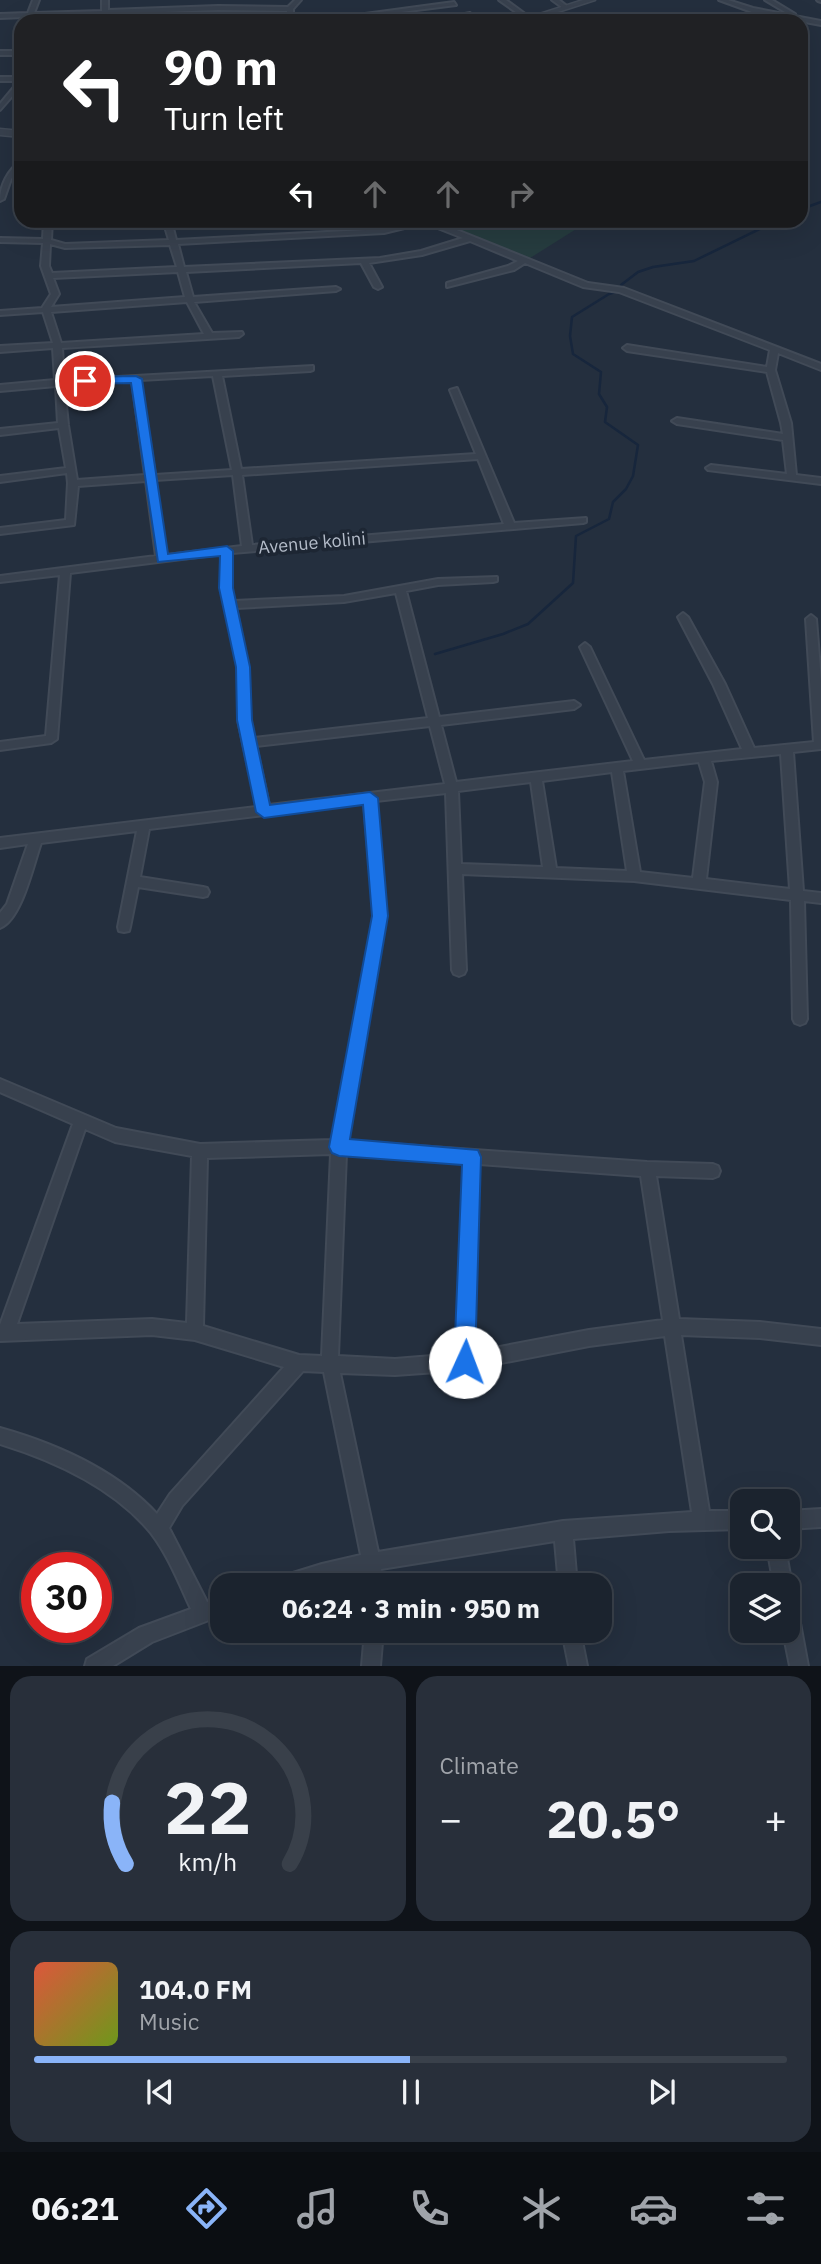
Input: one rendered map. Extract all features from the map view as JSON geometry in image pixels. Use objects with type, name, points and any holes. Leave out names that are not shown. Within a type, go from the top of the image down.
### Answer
[{"type":"street","points":[[36,0],[31,14],[218,8],[290,9]]},
{"type":"street","points":[[104,14],[105,0]]},
{"type":"street","points":[[149,0],[149,10]]},
{"type":"street","points":[[290,14],[290,9],[298,0]]},
{"type":"street","points":[[502,0],[518,14]]},
{"type":"street","points":[[555,0],[565,7]]},
{"type":"street","points":[[543,14],[591,0]]},
{"type":"street","points":[[722,0],[772,14]]},
{"type":"street","points":[[768,0],[792,14]]},
{"type":"street","points":[[366,14],[452,2],[469,14]]},
{"type":"street","points":[[218,8],[221,14]]},
{"type":"street","points":[[0,108],[14,90]]},
{"type":"street","points":[[8,99],[14,99]]},
{"type":"street","points":[[0,199],[14,172]]},
{"type":"street","points":[[0,531],[71,523],[73,482],[63,425],[57,344],[46,308],[55,294],[47,276],[47,228]]},
{"type":"street","points":[[169,228],[190,301],[209,336]]},
{"type":"street","points":[[0,240],[46,240],[74,246],[393,228]]},
{"type":"street","points":[[442,228],[586,285],[621,290],[821,367]]},
{"type":"street","points":[[47,276],[364,261],[422,253],[468,239]]},
{"type":"street","points":[[364,261],[378,287]]},
{"type":"street","points":[[450,285],[511,268],[523,261]]},
{"type":"street","points":[[0,313],[336,289]]},
{"type":"street","points":[[0,349],[239,334]]},
{"type":"street","points":[[627,348],[771,370]]},
{"type":"street","points":[[774,349],[771,370],[786,423],[792,479]]},
{"type":"street","points":[[0,388],[59,382],[310,368]]},
{"type":"street","points":[[218,374],[237,472],[248,549]]},
{"type":"street","points":[[136,379],[162,559]]},
{"type":"street","points":[[454,390],[510,525]]},
{"type":"street","points":[[677,421],[788,438]]},
{"type":"street","points":[[0,432],[63,425]]},
{"type":"street","points":[[73,482],[482,456]]},
{"type":"street","points":[[711,468],[821,481]]},
{"type":"street","points":[[0,479],[70,470]]},
{"type":"street","name":"Avenue kolini","points":[[0,579],[227,551],[583,520]]},
{"type":"street","points":[[227,551],[226,588],[243,667],[244,720],[264,812]]},
{"type":"street","points":[[0,746],[51,739],[65,572]]},
{"type":"street","points":[[230,605],[344,599],[401,591],[438,582],[493,579]]},
{"type":"street","points":[[401,591],[452,788],[459,970]]},
{"type":"street","points":[[682,617],[719,684],[750,752]]},
{"type":"street","points":[[0,842],[821,745],[811,619]]},
{"type":"street","points":[[584,647],[641,765]]},
{"type":"street","points":[[249,743],[574,705]]},
{"type":"street","points":[[787,749],[797,895],[800,1019]]},
{"type":"street","points":[[699,884],[711,782],[704,758]]},
{"type":"street","points":[[617,767],[634,876]]},
{"type":"street","points":[[536,777],[550,870]]},
{"type":"street","points":[[370,798],[380,916],[339,1147],[330,1363],[373,1573]]},
{"type":"street","points":[[124,927],[144,826]]},
{"type":"street","points":[[0,923],[13,906],[36,838]]},
{"type":"street","points":[[457,869],[550,870],[634,876],[821,898]]},
{"type":"street","points":[[133,881],[203,892]]},
{"type":"street","points":[[0,1085],[115,1135],[200,1151],[339,1147],[647,1169],[713,1171]]},
{"type":"street","points":[[81,1121],[3,1333],[152,1327],[195,1332],[299,1363],[396,1367],[465,1362],[589,1338],[671,1327],[760,1329],[821,1337]]},
{"type":"street","points":[[195,1332],[200,1151]]},
{"type":"street","points":[[465,1362],[472,1157]]},
{"type":"street","points":[[647,1169],[702,1520]]},
{"type":"street","points":[[159,1529],[176,1500],[299,1363]]},
{"type":"street","points":[[0,1436],[34,1444],[105,1484],[141,1510],[159,1529],[203,1613]]},
{"type":"street","points":[[800,1519],[821,1518]]},
{"type":"street","points":[[329,1573],[370,1562],[564,1530],[730,1520]]},
{"type":"street","points":[[564,1530],[567,1573]]},
{"type":"street","points":[[94,1665],[146,1636],[210,1610]]},
{"type":"street","points":[[371,1665],[373,1643]]},
{"type":"street","points":[[573,1643],[578,1665]]},
{"type":"street","points":[[795,1643],[799,1665]]},
{"type":"green space","points":[[450,228],[578,228],[527,260]]},
{"type":"waterway","points":[[808,207],[821,202]]},
{"type":"waterway","points":[[435,654],[528,624],[573,583],[576,536],[609,519],[613,502],[626,489],[633,476],[638,445],[605,422],[607,407],[599,394],[601,372],[573,354],[570,336],[572,317],[609,294],[621,290],[621,285],[638,272],[694,261],[762,228]]},
{"type":"route","points":[[85,381],[136,379],[162,559],[227,551],[226,588],[243,667],[244,720],[264,812],[370,798],[380,916],[339,1147],[472,1157],[465,1362]]}]
